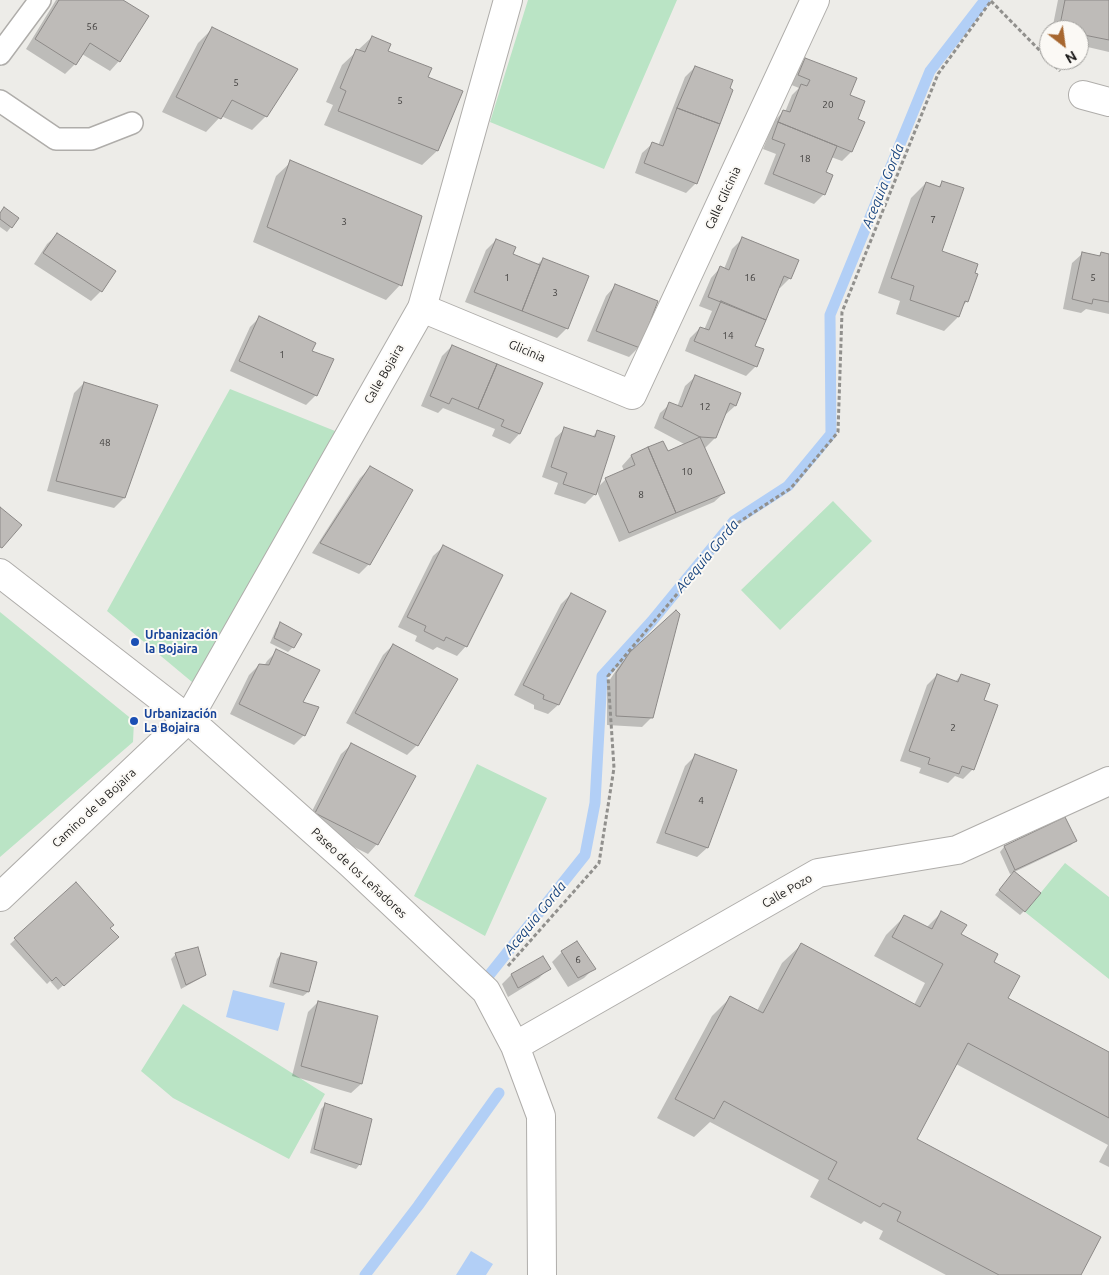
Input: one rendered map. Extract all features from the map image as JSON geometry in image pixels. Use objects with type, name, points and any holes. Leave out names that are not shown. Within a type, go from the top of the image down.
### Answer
[{"type":"street","name":"Calle Bojaira","points":[[188,719],[422,308],[508,0]]},
{"type":"street","name":"Calle Glicinia","points":[[632,395],[814,0]]},
{"type":"street","points":[[1083,95],[1109,102]]},
{"type":"street","name":"Glicinia","points":[[422,308],[632,395]]},
{"type":"street","name":"Paseo de los Leñadores","points":[[0,573],[188,719],[351,864],[486,991],[515,1046],[541,1116],[542,1275]]},
{"type":"street","name":"Camino de la Bojaira","points":[[0,897],[188,719]]},
{"type":"street","name":"Calle Pozo","points":[[515,1046],[818,873],[958,850],[1109,781]]},
{"type":"lane","points":[[0,54],[40,0]]},
{"type":"lane","points":[[0,102],[56,139],[91,139],[132,123]]},
{"type":"path","points":[[486,991],[599,863],[614,768],[608,676],[736,524],[791,488],[838,432],[842,312],[938,74],[991,0],[1083,95]]},
{"type":"green space","points":[[528,0],[677,0],[604,169],[490,122]]},
{"type":"green space","points":[[230,389],[340,433],[198,687],[107,611]]},
{"type":"green space","points":[[833,501],[872,541],[780,630],[741,590]]},
{"type":"green space","points":[[0,612],[134,721],[133,742],[0,857]]},
{"type":"green space","points":[[477,764],[547,798],[485,936],[414,896]]},
{"type":"green space","points":[[1065,863],[1109,897],[1109,979],[1025,912]]},
{"type":"green space","points":[[183,1004],[325,1094],[289,1159],[173,1098],[141,1071]]},
{"type":"water","points":[[233,990],[285,1003],[278,1031],[226,1017]]},
{"type":"water","points":[[471,1251],[493,1264],[486,1275],[456,1275]]},
{"type":"building","points":[[59,0],[123,0],[149,16],[120,62],[90,43],[76,65],[35,39]]},
{"type":"building","points":[[1065,0],[1109,0],[1109,40],[1089,36],[1089,20],[1061,20]]},
{"type":"building","points":[[212,27],[298,69],[267,117],[232,100],[221,119],[176,97]]},
{"type":"building","points":[[372,36],[391,44],[388,51],[432,68],[428,77],[463,91],[438,151],[338,111],[346,91],[340,88],[356,49],[365,52]]},
{"type":"building","points":[[805,58],[857,78],[850,95],[865,101],[858,119],[865,122],[852,152],[778,122],[783,110],[790,112],[801,84],[807,86],[810,80],[798,75]]},
{"type":"building","points":[[695,66],[733,80],[730,88],[733,90],[720,124],[677,108]]},
{"type":"building","points":[[677,108],[720,124],[697,184],[644,163],[652,142],[663,146]]},
{"type":"building","points":[[778,122],[837,146],[826,172],[833,175],[825,195],[773,174],[785,144],[772,139]]},
{"type":"building","points":[[290,160],[422,216],[402,286],[267,227]]},
{"type":"building","points":[[942,181],[964,188],[942,251],[978,264],[975,273],[978,274],[968,302],[965,301],[959,317],[910,300],[914,286],[891,278],[926,182],[940,187]]},
{"type":"building","points":[[4,207],[19,218],[12,228],[0,219],[0,213]]},
{"type":"building","points":[[57,233],[116,271],[102,292],[43,253]]},
{"type":"building","points":[[742,237],[799,260],[791,279],[784,276],[766,320],[708,297],[720,266],[729,270]]},
{"type":"building","points":[[496,239],[516,247],[513,254],[540,265],[522,311],[474,292]]},
{"type":"building","points":[[1082,252],[1100,256],[1101,252],[1109,254],[1109,302],[1093,299],[1092,304],[1072,299]]},
{"type":"building","points":[[543,258],[589,276],[568,329],[522,311]]},
{"type":"building","points":[[615,284],[658,301],[640,348],[596,331]]},
{"type":"building","points":[[721,301],[766,320],[755,346],[764,349],[757,367],[694,341],[700,327],[709,330]]},
{"type":"building","points":[[259,316],[316,343],[312,351],[334,359],[317,396],[239,361]]},
{"type":"building","points":[[452,345],[497,364],[478,409],[452,398],[449,404],[430,396]]},
{"type":"building","points":[[497,364],[543,383],[520,434],[501,426],[504,420],[478,409]]},
{"type":"building","points":[[695,375],[741,393],[736,406],[730,403],[716,438],[700,437],[663,418],[669,402],[682,407]]},
{"type":"building","points":[[84,382],[158,405],[125,498],[56,481]]},
{"type":"building","points":[[564,427],[595,437],[597,430],[615,436],[596,495],[563,484],[567,473],[551,467]]},
{"type":"building","points":[[700,437],[725,493],[676,513],[648,447],[663,441],[668,451]]},
{"type":"building","points":[[648,447],[676,513],[629,533],[605,478],[635,465],[631,455]]},
{"type":"building","points":[[370,466],[413,490],[370,565],[320,543]]},
{"type":"building","points":[[0,507],[22,525],[2,548],[0,547]]},
{"type":"building","points":[[443,545],[503,575],[467,647],[446,637],[444,641],[424,631],[426,626],[407,617]]},
{"type":"building","points":[[571,593],[606,611],[559,705],[543,699],[544,695],[523,685]]},
{"type":"building","points":[[676,610],[680,614],[653,718],[616,716],[616,673],[630,652]]},
{"type":"building","points":[[280,622],[302,634],[294,648],[274,638]]},
{"type":"building","points":[[393,644],[458,679],[418,746],[355,713]]},
{"type":"building","points":[[276,649],[320,670],[303,702],[319,707],[305,736],[239,704],[259,664],[269,665]]},
{"type":"building","points":[[937,674],[958,682],[961,674],[990,684],[984,700],[998,705],[974,770],[962,766],[959,774],[928,764],[930,758],[909,751]]},
{"type":"building","points":[[351,743],[416,776],[378,845],[315,813]]},
{"type":"building","points":[[695,754],[737,770],[708,848],[665,833]]},
{"type":"building","points":[[1065,817],[1077,841],[1015,870],[1004,846]]},
{"type":"building","points":[[1014,871],[1041,893],[1025,912],[999,890]]},
{"type":"building","points":[[76,882],[114,925],[110,928],[119,937],[64,986],[56,977],[52,981],[14,938]]},
{"type":"building","points":[[941,911],[967,925],[961,934],[998,954],[994,962],[1020,976],[1008,998],[1109,1052],[1109,1118],[968,1043],[917,1139],[1101,1237],[1081,1275],[999,1275],[897,1221],[901,1212],[883,1203],[880,1207],[828,1179],[837,1162],[724,1101],[714,1119],[675,1099],[730,996],[763,1013],[801,943],[920,1007],[943,964],[892,937],[904,915],[932,929]]},
{"type":"building","points":[[577,941],[596,969],[578,978],[561,951]]},
{"type":"building","points":[[198,947],[206,975],[186,985],[175,953]]},
{"type":"building","points":[[281,953],[317,962],[309,992],[273,983]]},
{"type":"building","points":[[543,956],[551,969],[518,988],[511,974]]},
{"type":"building","points":[[318,1001],[378,1016],[362,1084],[301,1066]]},
{"type":"building","points":[[325,1103],[372,1119],[361,1165],[314,1149]]},
{"type":"waterway","name":"Acequia Gorda","points":[[486,979],[585,855],[595,803],[602,676],[652,621],[734,521],[788,486],[831,434],[830,315],[930,71],[985,0]]},
{"type":"waterway","name":"Acequia Gorda","points":[[365,1275],[418,1206],[499,1093]]},
{"type":"place","name":"Urbanización la Bojaira","points":[[135,642]]},
{"type":"place","name":"Urbanización La Bojaira","points":[[134,721]]}]
